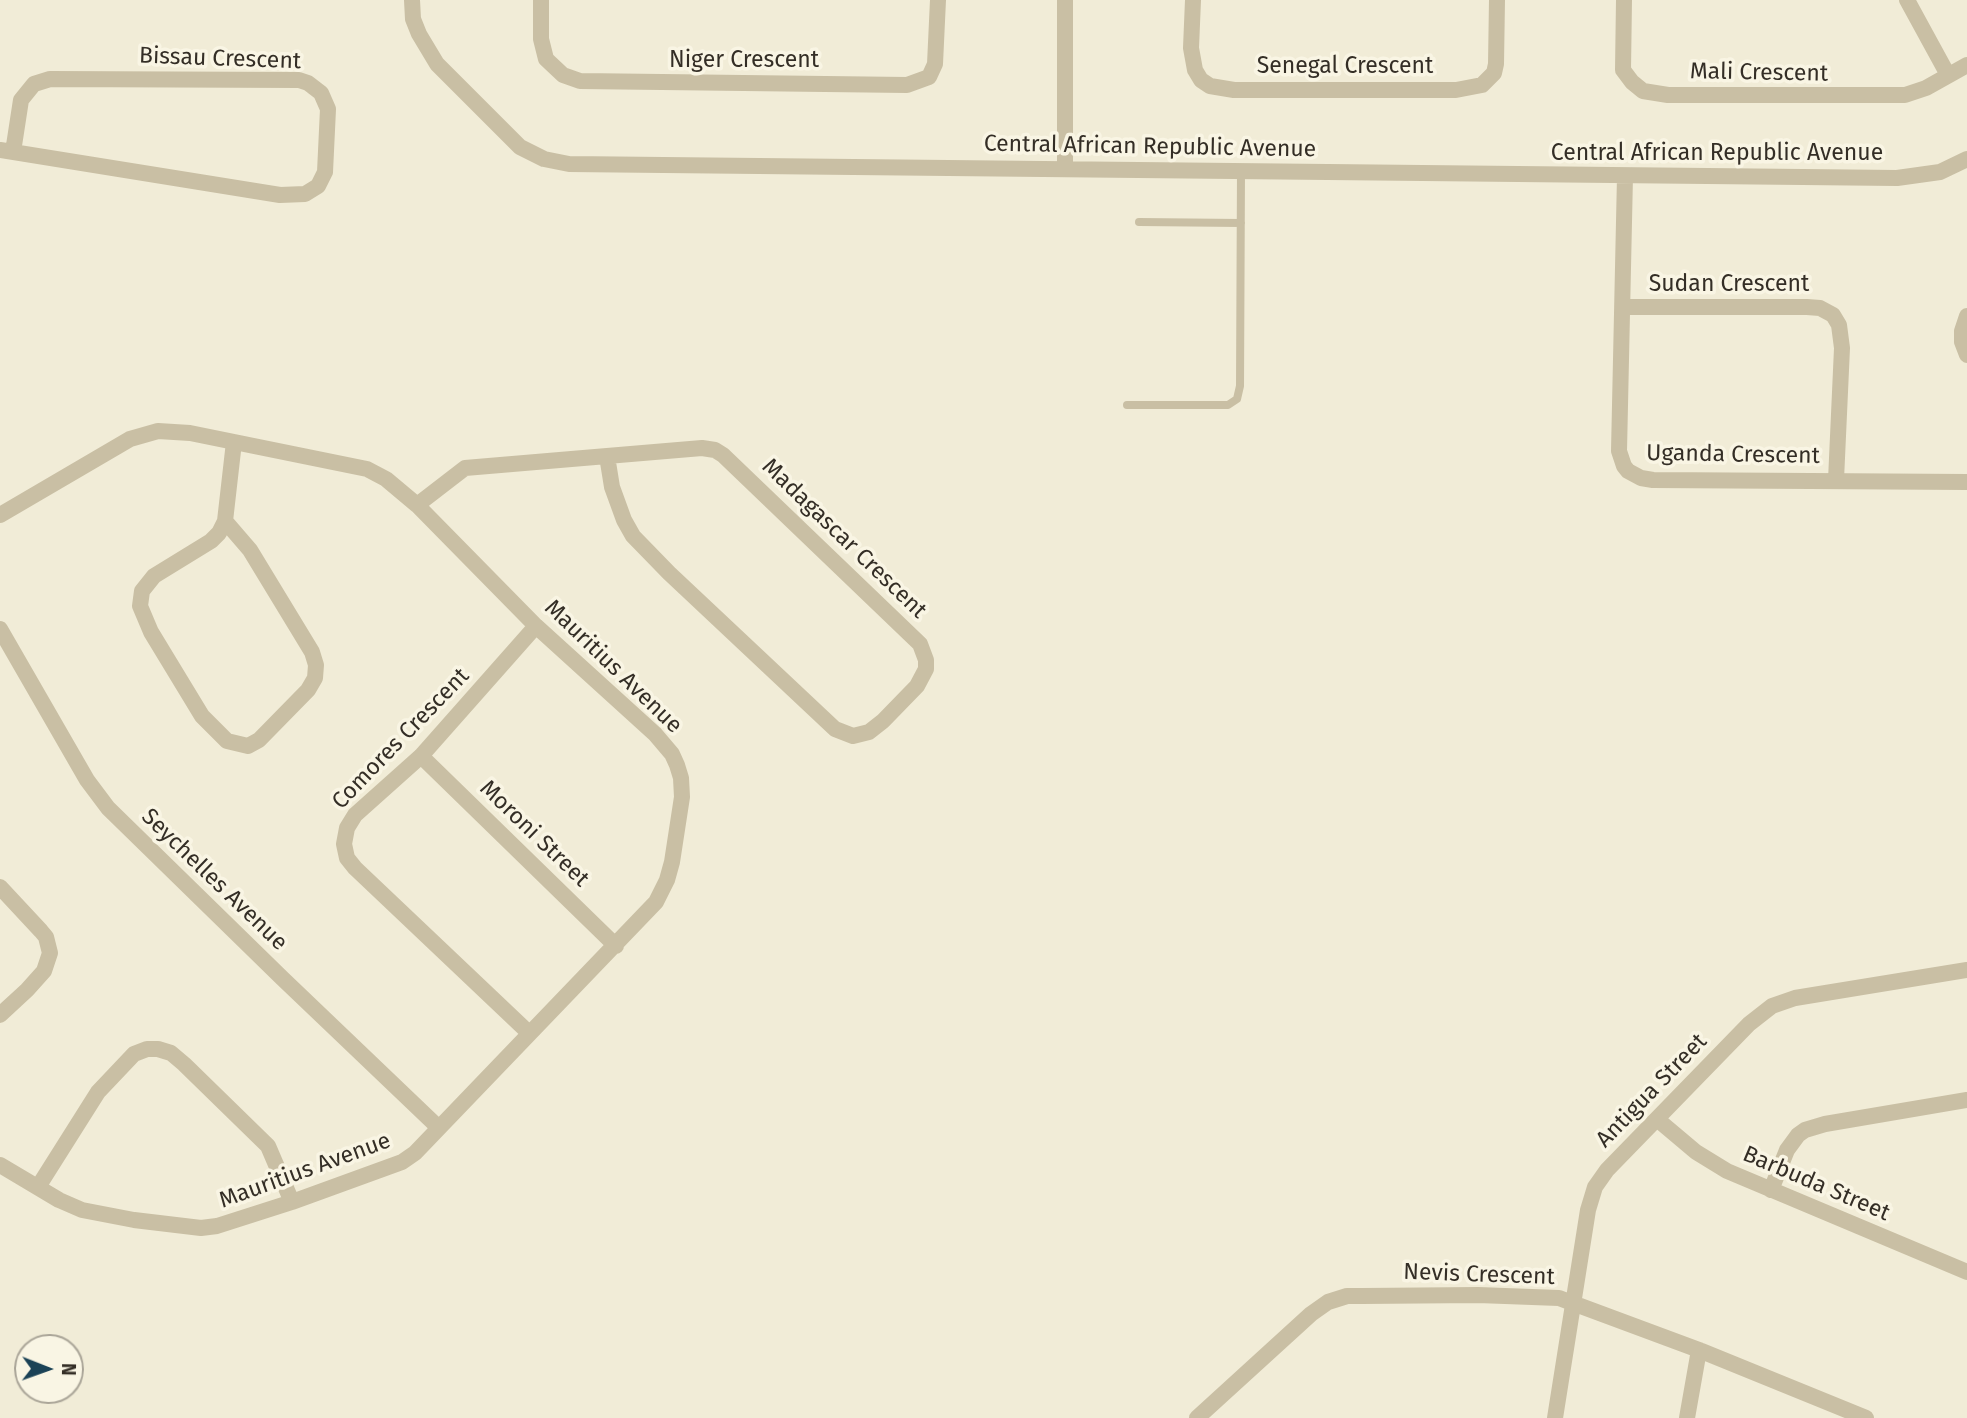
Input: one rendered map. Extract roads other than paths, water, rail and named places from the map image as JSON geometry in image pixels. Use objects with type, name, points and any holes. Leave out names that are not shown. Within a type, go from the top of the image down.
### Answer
[{"type":"street","name":"Central African Republic Avenue","points":[[412,0],[413,19],[418,34],[437,64],[508,137],[529,153],[544,159],[594,165],[1897,178],[1940,172],[1967,159]]},
{"type":"street","name":"Niger Crescent","points":[[541,0],[541,39],[546,60],[563,75],[580,81],[893,85],[907,85],[929,77],[937,53],[938,0]]},
{"type":"street","points":[[1065,0],[1065,169]]},
{"type":"street","name":"Senegal Crescent","points":[[1193,0],[1192,61],[1204,83],[1221,89],[1456,90],[1482,85],[1494,73],[1497,0]]},
{"type":"street","name":"Mali Crescent","points":[[1624,0],[1623,70],[1643,91],[1668,95],[1881,97],[1905,95],[1926,88],[1967,65]]},
{"type":"street","points":[[1907,0],[1948,75]]},
{"type":"street","name":"Bissau Crescent","points":[[50,79],[299,80],[321,93],[328,109],[325,172],[318,186],[305,194],[280,195],[6,151],[21,100],[34,84],[50,79]]},
{"type":"street","name":"Uganda Crescent","points":[[1625,176],[1619,451],[1628,471],[1653,480],[1967,482]]},
{"type":"street","name":"Sudan Crescent","points":[[1623,307],[1807,307],[1820,308],[1833,315],[1839,325],[1842,348],[1836,480]]},
{"type":"street","points":[[1967,316],[1962,342],[1967,355]]},
{"type":"street","name":"Mauritius Avenue","points":[[0,515],[139,435],[172,431],[367,468],[386,479],[417,505],[537,626],[662,741],[672,754],[681,778],[682,811],[667,880],[656,902],[415,1153],[402,1162],[217,1226],[193,1228],[82,1210],[0,1166]]},
{"type":"street","points":[[226,521],[250,550],[312,652],[316,665],[315,678],[308,690],[259,740],[248,746],[227,741],[202,716],[151,632],[140,606],[142,591],[153,576],[211,541],[226,521],[234,442]]},
{"type":"street","name":"Madagascar Crescent","points":[[417,505],[465,468],[607,456],[702,448],[715,450],[920,644],[926,660],[926,668],[920,682],[869,732],[853,736],[835,729],[634,536],[624,520],[612,487],[607,456]]},
{"type":"street","name":"Comores Crescent","points":[[529,1033],[347,858],[345,835],[350,821],[421,756],[537,626]]},
{"type":"street","name":"Seychelles Avenue","points":[[0,628],[87,780],[108,808],[439,1128]]},
{"type":"street","points":[[0,662],[15,654]]},
{"type":"street","name":"Moroni Street","points":[[421,756],[616,946]]},
{"type":"street","points":[[0,887],[41,930],[46,937],[50,953],[44,971],[0,1015]]},
{"type":"street","name":"Antigua Street","points":[[1555,1418],[1588,1210],[1595,1187],[1607,1170],[1749,1024],[1772,1006],[1795,998],[1967,970]]},
{"type":"street","points":[[38,1187],[98,1093],[134,1054],[147,1049],[158,1049],[171,1053],[184,1063],[268,1146],[292,1202]]},
{"type":"street","points":[[1771,1190],[1787,1150],[1805,1130],[1825,1124],[1967,1100]]},
{"type":"street","name":"Barbuda Street","points":[[1658,1120],[1710,1162],[1967,1272]]},
{"type":"street","name":"Nevis Crescent","points":[[1197,1418],[1311,1314],[1338,1298],[1375,1296],[1552,1296],[1699,1350],[1866,1418]]},
{"type":"street","points":[[1687,1418],[1699,1350]]},
{"type":"lane","points":[[1127,405],[1228,405],[1237,399],[1240,386],[1241,171]]},
{"type":"lane","points":[[1139,222],[1241,223]]}]
